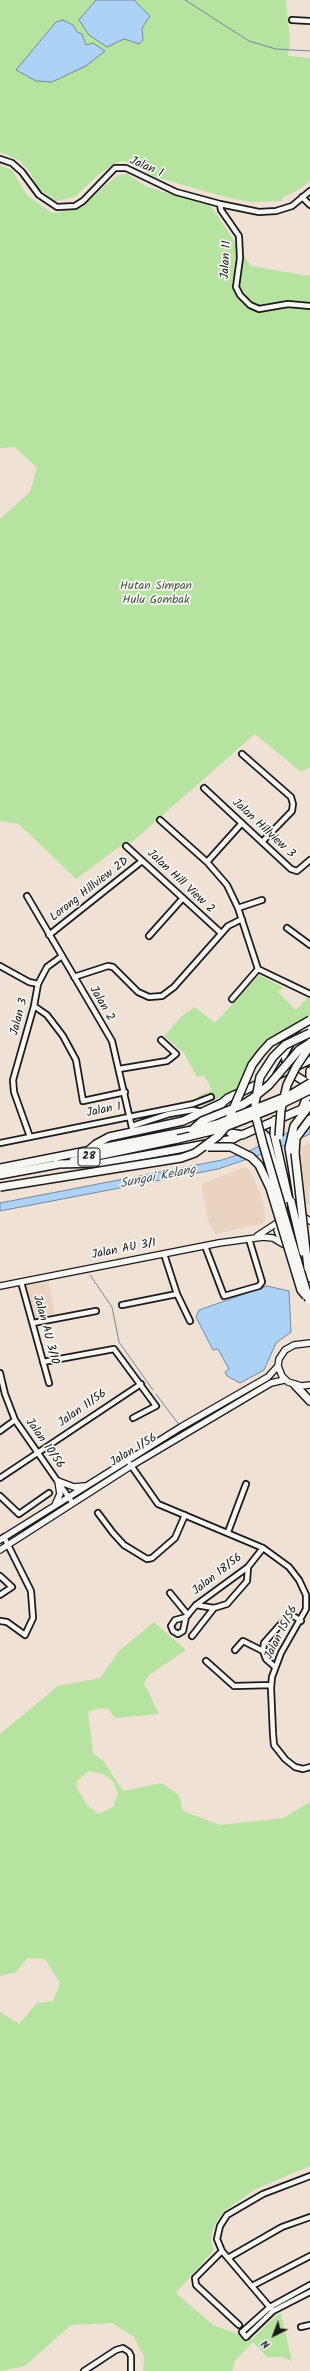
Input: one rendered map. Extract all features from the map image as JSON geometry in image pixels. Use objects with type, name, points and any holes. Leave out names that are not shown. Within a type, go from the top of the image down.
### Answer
[{"type":"highway","points":[[0,1187],[181,1158],[195,1153],[218,1136],[225,1128],[247,1075],[261,1053],[276,1039],[310,1020]]},
{"type":"highway","points":[[310,1033],[285,1045],[273,1057],[260,1077],[255,1103],[263,1144],[310,1302]]},
{"type":"highway","points":[[192,1130],[202,1120],[232,1109],[253,1098],[269,1085],[299,1050],[310,1043]]},
{"type":"highway","points":[[308,1268],[300,1245],[280,1148],[279,1136],[281,1110],[287,1085],[296,1067],[310,1046]]},
{"type":"highway","points":[[89,1150],[96,1144],[109,1137],[132,1129],[183,1120],[205,1112],[228,1098],[310,1060]]},
{"type":"highway","points":[[288,1071],[304,1081],[307,1088],[308,1094],[302,1109]]},
{"type":"highway","points":[[310,1071],[310,1076]]},
{"type":"highway","name":"28","points":[[0,1168],[217,1124],[290,1095],[310,1083]]},
{"type":"highway","name":"28","points":[[0,1175],[178,1140],[220,1129],[278,1106],[310,1090]]},
{"type":"highway","points":[[222,1103],[218,1117],[226,1131],[242,1135]]},
{"type":"highway","points":[[310,1105],[294,1126],[289,1148],[310,1278]]},
{"type":"highway","points":[[56,1164],[103,1163],[233,1139],[310,1105]]},
{"type":"highway","points":[[299,1205],[300,1190],[295,1145],[300,1130],[310,1119]]},
{"type":"highway","points":[[183,1120],[203,1128],[206,1135],[198,1145]]},
{"type":"highway","points":[[275,1120],[270,1135],[273,1163],[284,1202],[281,1220]]},
{"type":"highway","points":[[257,1128],[270,1135],[281,1161],[291,1205],[307,1218]]},
{"type":"highway","points":[[179,1149],[231,1147],[251,1157],[259,1165],[270,1188],[301,1290],[310,1302]]},
{"type":"highway","points":[[295,1385],[310,1401]]},
{"type":"main road","name":"Jalan AU 3/1","points":[[251,1238],[293,1213],[307,1218]]},
{"type":"main road","points":[[281,1220],[278,1235],[283,1244]]},
{"type":"main road","name":"Jalan AU 3/1","points":[[0,1286],[251,1238],[273,1238],[293,1249],[299,1248],[310,1241]]},
{"type":"main road","points":[[310,1343],[294,1345],[284,1350],[279,1359],[278,1366],[284,1380],[295,1385],[310,1385]]},
{"type":"main road","name":"Jalan 1/56","points":[[2,1539],[54,1506],[70,1499],[130,1463],[268,1377],[278,1366]]},
{"type":"main road","name":"Jalan 1/56","points":[[0,1550],[89,1484],[130,1463],[271,1383],[284,1380]]},
{"type":"main road","points":[[54,1506],[60,1494],[58,1481],[74,1487],[89,1484]]},
{"type":"street","points":[[292,20],[310,21]]},
{"type":"street","name":"Jalan 1","points":[[0,158],[12,163],[22,172],[39,196],[57,207],[75,206],[83,201],[115,168],[126,168],[176,192],[220,204],[259,212],[276,211],[292,206],[310,191]]},
{"type":"street","points":[[302,197],[310,205]]},
{"type":"street","name":"Jalan 11","points":[[220,204],[221,210],[239,236],[240,258],[236,288],[240,295],[250,305],[259,309],[288,304],[310,306]]},
{"type":"street","points":[[242,754],[291,797],[293,804],[292,811],[262,842]]},
{"type":"street","name":"Jalan Hillview 3","points":[[204,788],[293,870],[297,871],[310,860]]},
{"type":"street","points":[[160,820],[207,862],[227,885],[238,908],[258,969],[267,975],[310,991]]},
{"type":"street","points":[[207,862],[242,823]]},
{"type":"street","name":"Jalan Hill View 2","points":[[126,846],[221,934]]},
{"type":"street","name":"Lorong Hillview 2D","points":[[50,935],[142,861]]},
{"type":"street","name":"Jalan 2","points":[[27,896],[112,1041],[120,1069],[132,1129]]},
{"type":"street","points":[[149,936],[183,898]]},
{"type":"street","points":[[238,908],[262,900]]},
{"type":"street","points":[[74,976],[108,966],[114,967],[138,992],[149,997],[162,996],[174,987],[228,926],[242,919]]},
{"type":"street","points":[[287,928],[310,945]]},
{"type":"street","name":"Jalan 3","points":[[30,1137],[14,1092],[13,1080],[34,1006],[38,984],[47,967],[62,956]]},
{"type":"street","points":[[0,967],[29,982],[38,984]]},
{"type":"street","points":[[232,999],[258,969]]},
{"type":"street","points":[[34,1006],[47,1016],[63,1036],[76,1060],[83,1101],[125,1092]]},
{"type":"street","points":[[265,1081],[277,1059],[292,1042],[310,1026]]},
{"type":"street","points":[[120,1069],[167,1061],[176,1054],[161,1040]]},
{"type":"street","points":[[288,1071],[284,1057],[292,1042]]},
{"type":"street","name":"Jalan 1","points":[[0,1143],[193,1104],[211,1097]]},
{"type":"street","points":[[132,1129],[169,1114],[193,1110],[205,1112],[218,1117]]},
{"type":"street","points":[[205,1246],[224,1296],[259,1286],[262,1282],[251,1238]]},
{"type":"street","points":[[164,1254],[177,1294],[190,1321]]},
{"type":"street","name":"Jalan AU 3/10","points":[[21,1282],[49,1383]]},
{"type":"street","points":[[122,1305],[177,1294]]},
{"type":"street","points":[[33,1323],[96,1311]]},
{"type":"street","points":[[43,1362],[114,1349],[156,1406],[133,1418]]},
{"type":"street","name":"Jalan 10/56","points":[[0,1373],[5,1394],[15,1420],[70,1499]]},
{"type":"street","name":"Jalan 11/56","points":[[0,1478],[38,1451],[141,1384]]},
{"type":"street","points":[[0,1397],[5,1394]]},
{"type":"street","points":[[0,1431],[15,1420]]},
{"type":"street","name":"Jalan 15/56","points":[[130,1463],[158,1504],[228,1532],[263,1548],[289,1567],[299,1580],[307,1602],[301,1621],[281,1653],[275,1667],[271,1685],[274,1745],[285,1759],[295,1767],[310,1767]]},
{"type":"street","points":[[228,1532],[246,1484]]},
{"type":"street","points":[[0,1496],[19,1514],[49,1493]]},
{"type":"street","points":[[98,1513],[124,1545],[147,1559],[152,1558],[175,1538],[185,1515]]},
{"type":"street","points":[[0,1621],[7,1622],[25,1635],[33,1618],[31,1591],[8,1544],[2,1539]]},
{"type":"street","name":"Jalan 18/56","points":[[170,1593],[187,1616],[196,1604],[248,1567],[263,1548]]},
{"type":"street","points":[[196,1604],[214,1608],[227,1604],[247,1581],[248,1567]]},
{"type":"street","points":[[0,1576],[12,1587],[0,1595]]},
{"type":"street","points":[[192,1636],[214,1608]]},
{"type":"street","points":[[263,1651],[266,1640],[288,1616],[292,1615],[301,1621]]},
{"type":"street","points":[[235,1650],[243,1641],[263,1651],[269,1662],[275,1667]]},
{"type":"street","points":[[206,1661],[234,1686],[271,1685]]},
{"type":"street","points":[[273,2311],[222,2251],[217,2239],[220,2226],[226,2215],[263,2194],[310,2176]]},
{"type":"street","points":[[228,2258],[282,2227],[310,2217]]},
{"type":"street","points":[[222,2251],[195,2278],[196,2285],[239,2325]]},
{"type":"street","points":[[252,2286],[310,2256]]},
{"type":"street","points":[[310,2285],[270,2307],[242,2332],[246,2337],[273,2311],[310,2292]]},
{"type":"street","points":[[302,2327],[310,2325]]},
{"type":"street","points":[[84,2371],[119,2348],[129,2352],[131,2356],[131,2371]]},
{"type":"shaded area","points":[[310,1143],[310,1206],[305,1203],[297,1149]]},
{"type":"shaded area","points":[[245,1167],[250,1170],[260,1192],[266,1219],[262,1224],[215,1234],[208,1220],[201,1184]]},
{"type":"shaded area","points":[[48,1280],[56,1317],[34,1321],[24,1285]]},
{"type":"green space","points":[[0,0],[286,0],[290,42],[288,56],[310,58],[310,181],[300,189],[282,198],[282,201],[251,202],[229,198],[152,176],[131,163],[123,161],[114,164],[98,175],[75,197],[56,201],[37,187],[30,172],[19,160],[0,152]]},
{"type":"green space","name":"Hutan Simpan Hulu Gombak","points":[[0,165],[12,170],[27,195],[52,213],[81,208],[119,175],[127,174],[147,187],[211,206],[251,266],[310,276],[310,767],[301,772],[255,734],[131,843],[127,841],[76,879],[19,824],[0,821],[0,519],[30,492],[37,468],[15,447],[0,448]]},
{"type":"green space","points":[[259,975],[284,988],[278,992],[296,1010],[308,997],[310,1000],[310,1019],[265,1045],[238,1089],[203,1106],[198,1096],[212,1090],[204,1075],[197,1077],[184,1053],[164,1036],[182,1016],[195,1007],[215,1023]]},
{"type":"green space","points":[[154,1622],[186,1650],[149,1675],[144,1683],[159,1714],[115,1718],[109,1709],[100,1708],[88,1712],[93,1753],[104,1762],[123,1791],[162,1783],[179,1795],[183,1811],[220,1825],[283,1818],[310,1802],[310,2166],[256,2189],[223,2212],[214,2226],[211,2240],[214,2250],[176,2293],[213,2325],[252,2339],[278,2314],[281,2314],[292,2361],[281,2357],[267,2357],[253,2342],[235,2361],[232,2371],[143,2371],[144,2357],[134,2337],[112,2323],[71,2325],[25,2366],[0,2371],[0,2012],[19,2024],[37,2003],[53,2001],[60,1983],[45,1959],[28,1958],[16,1972],[0,1976],[0,1734],[58,1686],[100,1678],[119,1651]],"holes":[[[89,1771],[104,1774],[113,1781],[118,1794],[113,1807],[99,1814],[88,1806],[76,1787],[78,1780]]]},
{"type":"water","points":[[96,0],[134,0],[150,16],[142,28],[143,40],[139,44],[124,39],[107,47],[89,35],[79,20]]},
{"type":"water","points":[[63,20],[73,25],[77,32],[82,34],[86,45],[93,43],[105,51],[86,66],[52,82],[36,81],[16,70],[56,22]]},
{"type":"water","name":"Sungai Kelang","points":[[310,1122],[310,1134],[274,1150],[218,1169],[0,1211],[0,1203],[222,1160],[249,1151]]},
{"type":"water","points":[[267,1286],[289,1291],[291,1332],[276,1343],[264,1370],[240,1383],[227,1376],[225,1372],[229,1369],[218,1349],[213,1350],[196,1317],[199,1310]]},
{"type":"waterway","points":[[185,0],[249,41],[276,49],[310,51]]},
{"type":"waterway","points":[[90,1275],[112,1307],[119,1342],[153,1390]]},
{"type":"waterway","points":[[156,1394],[180,1426]]}]
